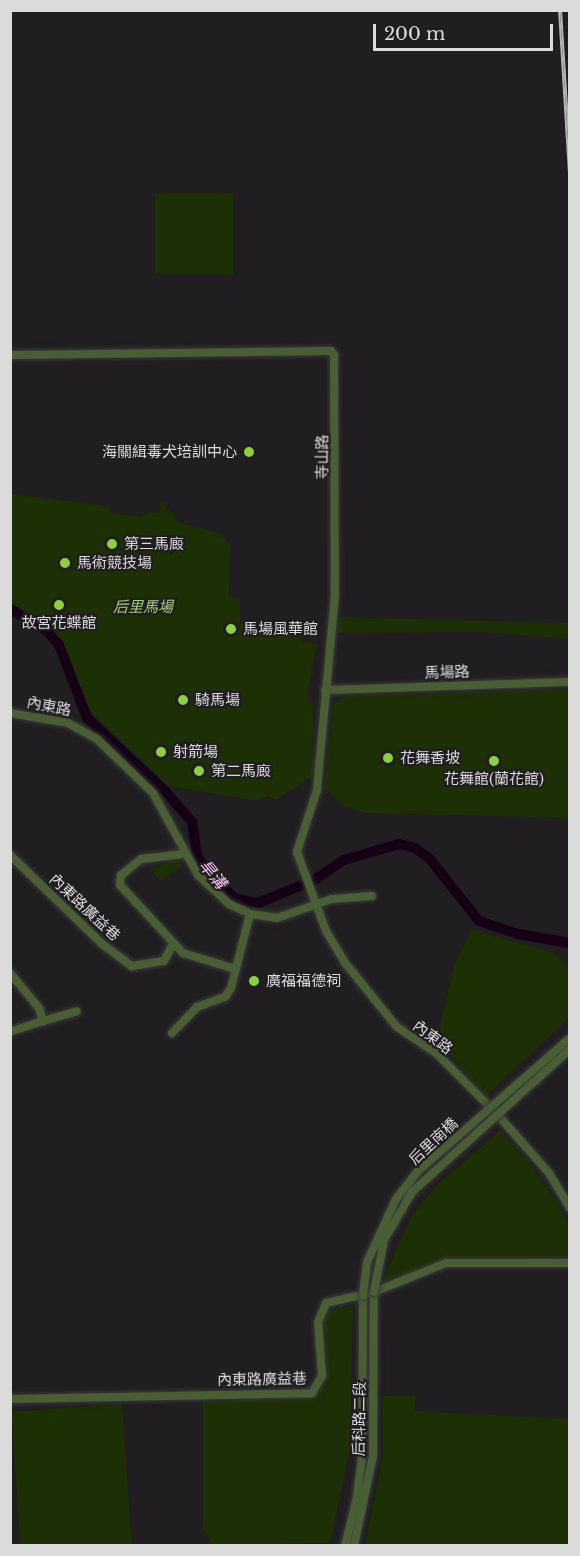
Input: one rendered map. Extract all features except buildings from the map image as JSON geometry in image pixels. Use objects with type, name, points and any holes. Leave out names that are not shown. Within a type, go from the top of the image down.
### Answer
[{"type":"street","name":"寺山路","points":[[10,355],[331,351],[335,362],[336,548],[316,790],[297,852],[310,891]]},
{"type":"street","name":"馬場路","points":[[325,690],[570,682]]},
{"type":"street","name":"內東路","points":[[10,713],[69,723],[97,739],[153,793],[184,854],[213,892],[250,914],[277,918],[316,906]]},
{"type":"street","points":[[184,854],[141,859],[121,875],[120,885],[183,953],[235,969]]},
{"type":"street","name":"內東路廣益巷","points":[[10,855],[101,943],[132,966],[164,961],[173,944]]},
{"type":"street","name":"內東路","points":[[310,891],[336,948],[383,1012],[413,1039],[436,1053],[498,1114],[549,1173],[570,1208]]},
{"type":"street","points":[[316,906],[332,899],[372,896]]},
{"type":"street","points":[[172,1033],[197,1007],[225,997],[250,914]]},
{"type":"street","points":[[10,973],[39,1008],[43,1021]]},
{"type":"street","points":[[10,1032],[77,1011]]},
{"type":"street","name":"后里南橋","points":[[363,1295],[367,1262],[378,1234],[411,1181],[570,1038]]},
{"type":"street","name":"后里南橋","points":[[374,1292],[384,1240],[412,1192],[570,1049]]},
{"type":"street","name":"內東路廣益巷","points":[[10,1399],[312,1393],[322,1376],[318,1322],[322,1308],[331,1301],[374,1292],[446,1263],[570,1263]]},
{"type":"street","name":"后科路二段","points":[[354,1545],[373,1456],[374,1292]]},
{"type":"street","name":"后科路二段","points":[[345,1545],[357,1497],[362,1456],[363,1295]]},
{"type":"green space","points":[[155,193],[233,193],[233,274],[155,274]]},
{"type":"green space","name":"后里馬場","points":[[11,494],[107,506],[112,513],[140,517],[149,512],[160,513],[160,500],[180,523],[219,533],[230,545],[229,598],[240,598],[240,624],[286,624],[302,642],[317,644],[308,689],[308,702],[313,702],[313,776],[277,800],[267,796],[258,801],[169,786],[90,711],[63,643],[37,619],[11,602]]},
{"type":"green space","points":[[338,617],[569,623],[569,639],[484,632],[337,633]]},
{"type":"green space","points":[[569,689],[569,818],[365,813],[344,806],[324,788],[333,705],[344,696]]},
{"type":"green space","points":[[177,859],[183,866],[160,881],[151,869]]},
{"type":"green space","points":[[472,930],[553,953],[569,969],[569,1017],[486,1097],[437,1040],[455,962]]},
{"type":"green space","points":[[500,1131],[524,1155],[561,1208],[569,1224],[569,1257],[444,1259],[381,1284],[411,1217],[438,1184]]},
{"type":"green space","points":[[353,1306],[350,1450],[330,1543],[212,1545],[203,1527],[203,1401],[313,1398],[320,1391],[321,1320],[325,1311]]},
{"type":"green space","points":[[382,1396],[415,1396],[415,1411],[569,1419],[569,1545],[365,1545],[383,1455]]},
{"type":"green space","points":[[122,1404],[132,1545],[21,1546],[11,1412]]},
{"type":"waterway","name":"旱溝","points":[[10,609],[46,630],[59,645],[87,718],[166,792],[192,822],[198,858],[213,879],[236,899],[258,903],[314,880],[344,860],[399,844],[415,848],[429,858],[479,921],[518,934],[570,943]]},
{"type":"railway","points":[[560,10],[570,174]]},
{"type":"place","name":"海關緝毒犬培訓中心","points":[[249,452]]},
{"type":"place","name":"第三馬廄","points":[[112,544]]},
{"type":"place","name":"馬術競技場","points":[[65,563]]},
{"type":"place","name":"故宮花蝶館","points":[[59,605]]},
{"type":"place","name":"馬場風華館","points":[[231,629]]},
{"type":"place","name":"騎馬場","points":[[183,700]]},
{"type":"place","name":"射箭場","points":[[161,752]]},
{"type":"place","name":"花舞香坡","points":[[388,758]]},
{"type":"place","name":"花舞館(蘭花館)","points":[[494,761]]},
{"type":"place","name":"第二馬廄","points":[[199,771]]},
{"type":"place","name":"廣福福德祠","points":[[254,981]]}]
